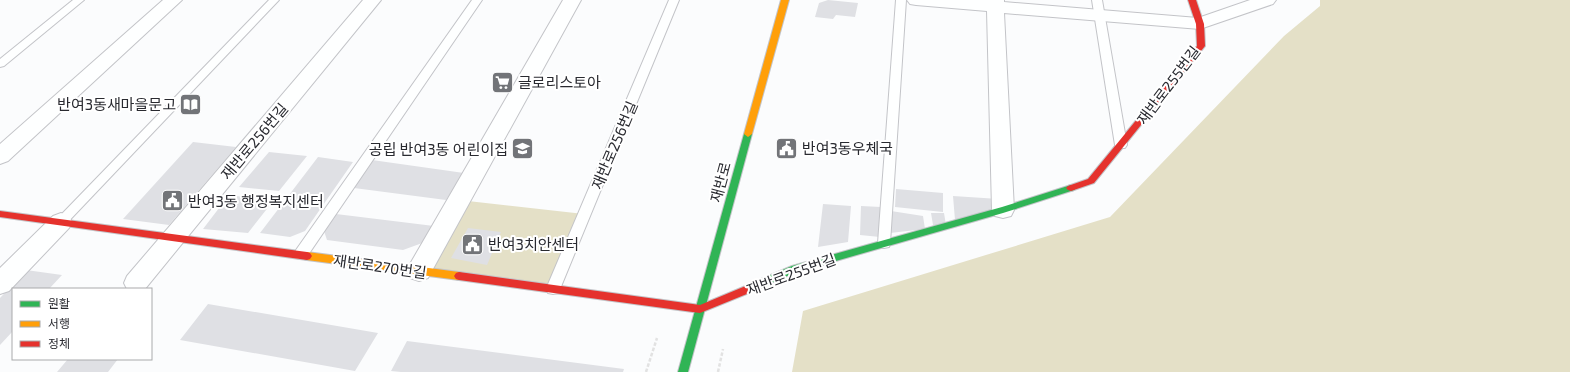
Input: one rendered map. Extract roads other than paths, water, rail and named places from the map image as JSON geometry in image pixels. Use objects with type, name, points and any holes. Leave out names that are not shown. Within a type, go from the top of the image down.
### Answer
[{"type":"street","points":[[0,156],[173,0]]},
{"type":"street","name":"재반로256번길","points":[[136,283],[372,0]]},
{"type":"street","points":[[419,271],[572,0]]},
{"type":"street","name":"재반로","points":[[683,372],[785,0]]},
{"type":"street","name":"재반로255번길","points":[[700,309],[792,270],[884,242],[1003,210],[1091,181],[1201,46],[1200,24],[1098,8],[916,0]]},
{"type":"street","points":[[1192,0],[1200,24],[1267,0]]},
{"type":"street","points":[[995,3],[1003,210]]},
{"type":"street","name":"재반로270번길","points":[[0,214],[700,309]]},
{"type":"street","points":[[0,284],[61,222]]},
{"type":"lane","points":[[0,64],[79,0]]},
{"type":"lane","points":[[61,222],[274,0]]},
{"type":"lane","points":[[300,254],[477,0]]},
{"type":"lane","name":"재반로256번길","points":[[553,289],[674,0]]},
{"type":"lane","points":[[884,242],[901,0]]},
{"type":"lane","name":"재반로255번길","points":[[1098,8],[1121,145]]},
{"type":"place","name":"글로리스토아","points":[[502,82]]},
{"type":"place","name":"반여3동새마을문고","points":[[191,104]]},
{"type":"place","name":"반여3동우체국","points":[[787,148]]},
{"type":"place","name":"공립 반여3동 어린이집","points":[[523,149]]},
{"type":"place","name":"반여3동 행정복지센터","points":[[173,201]]},
{"type":"place","name":"반여3치안센터","points":[[473,244]]}]
